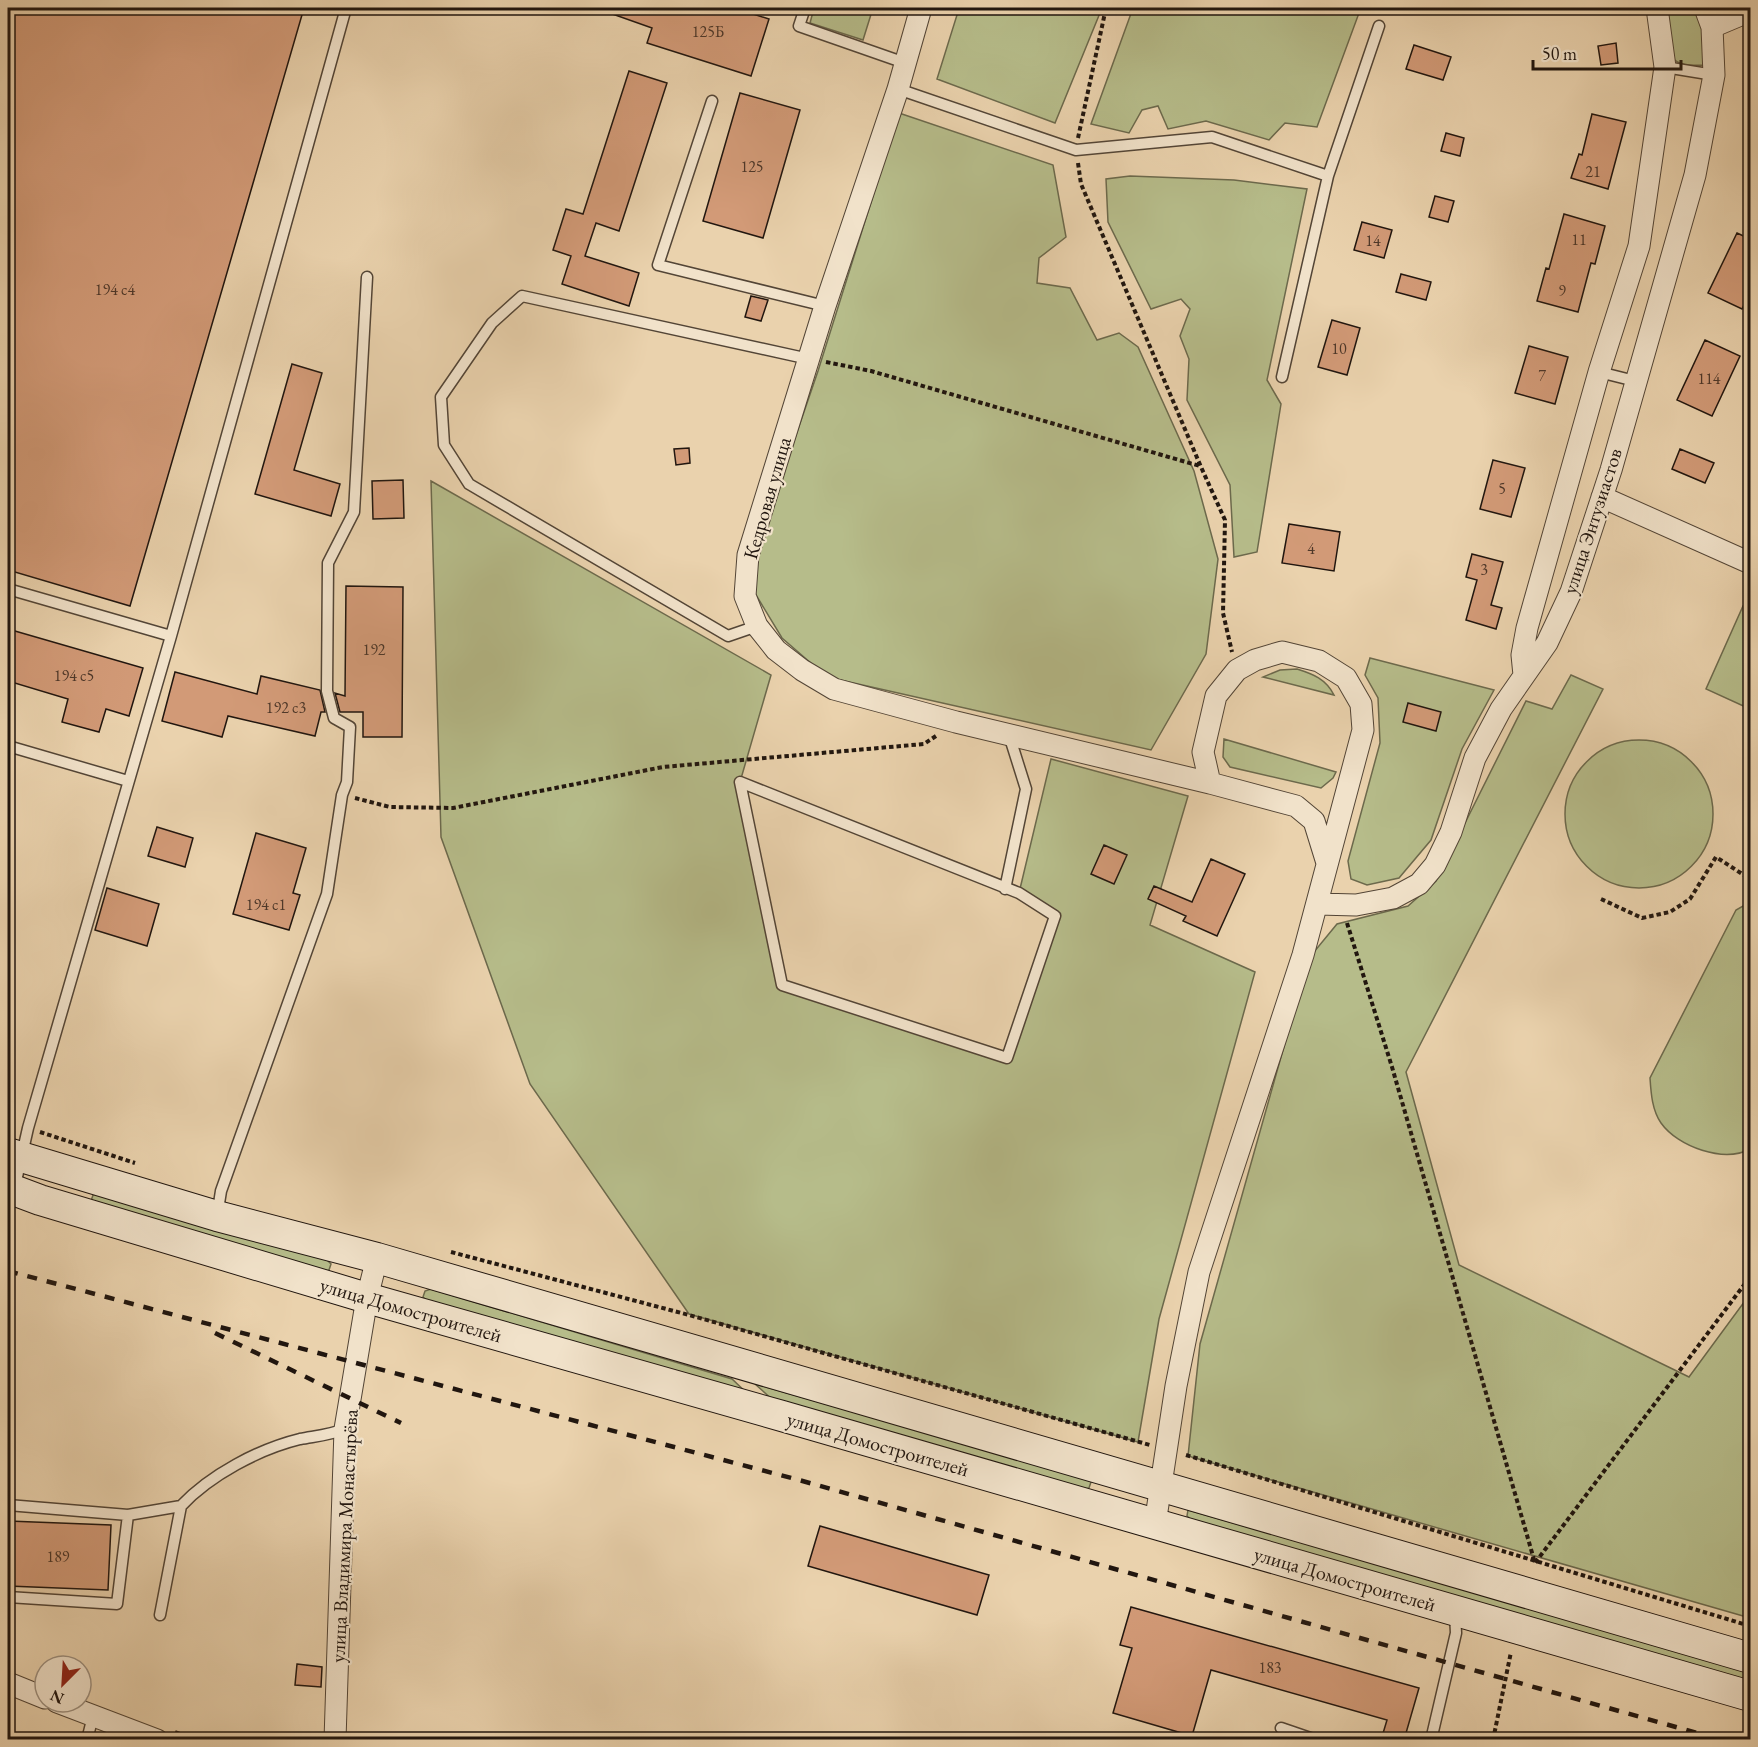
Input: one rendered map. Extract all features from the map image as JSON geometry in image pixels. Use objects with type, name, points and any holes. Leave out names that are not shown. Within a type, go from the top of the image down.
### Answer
[{"type":"main road","name":"улица Домостроителей","points":[[15,1155],[217,1216],[378,1258],[1750,1658]]},
{"type":"main road","name":"улица Домостроителей","points":[[10,1195],[40,1200],[368,1298],[1750,1696]]},
{"type":"street","name":"Кедровая улица","points":[[921,8],[898,88],[825,306],[748,555],[745,596],[758,626],[777,650],[802,670],[834,689],[956,722],[1296,806],[1314,821],[1327,863]]},
{"type":"street","points":[[1524,675],[1522,655],[1527,628],[1599,372],[1639,246],[1665,67],[1657,8]]},
{"type":"street","points":[[1708,17],[1750,11]]},
{"type":"street","name":"улица Энтузиастов","points":[[1318,904],[1356,905],[1393,898],[1419,884],[1435,865],[1451,832],[1475,758],[1501,709],[1547,643],[1571,591],[1602,497],[1695,175],[1714,75],[1708,17]]},
{"type":"street","points":[[1602,497],[1750,563]]},
{"type":"street","points":[[1155,1524],[1176,1386],[1199,1272],[1318,904],[1363,730],[1360,704],[1346,678],[1319,661],[1282,652],[1255,660],[1237,670],[1215,696],[1203,752],[1210,783]]},
{"type":"street","name":"улица Владимира Монастырёва","points":[[335,1740],[345,1429],[368,1298],[378,1258]]},
{"type":"street","points":[[8,1683],[33,1693]]},
{"type":"street","points":[[88,1714],[157,1740]]},
{"type":"lane","points":[[10,1195],[15,1155],[28,1128],[171,636],[346,8]]},
{"type":"lane","points":[[805,8],[799,26],[905,63]]},
{"type":"lane","points":[[1282,377],[1328,176],[1379,26]]},
{"type":"lane","points":[[1665,67],[1714,75]]},
{"type":"lane","points":[[898,88],[1076,150],[1212,137],[1328,176]]},
{"type":"lane","points":[[712,101],[658,265],[825,306]]},
{"type":"lane","points":[[217,1216],[221,1191],[327,894],[342,795],[347,782],[350,727],[334,718],[327,691],[328,563],[354,512],[367,277]]},
{"type":"lane","points":[[758,626],[728,636],[469,484],[444,445],[441,397],[492,323],[522,296],[809,359]]},
{"type":"lane","points":[[1599,372],[1635,381]]},
{"type":"lane","points":[[8,590],[171,636]]},
{"type":"lane","points":[[1005,889],[1026,789],[1009,735]]},
{"type":"lane","points":[[8,746],[128,781]]},
{"type":"lane","points":[[740,782],[1005,889],[1019,893],[1055,916],[1007,1058],[782,985],[740,782]]},
{"type":"lane","points":[[8,1505],[128,1515],[181,1506],[211,1480],[252,1457],[299,1439],[333,1434],[345,1429]]},
{"type":"lane","points":[[159,1615],[181,1506]]},
{"type":"lane","points":[[8,1597],[117,1604],[128,1515]]},
{"type":"lane","points":[[1431,1740],[1456,1633],[1455,1611]]},
{"type":"lane","points":[[87,1740],[93,1716]]},
{"type":"lane","points":[[1281,1728],[1316,1740]]},
{"type":"path","points":[[1106,8],[1076,150],[1081,184],[1225,520],[1223,613],[1237,670]]},
{"type":"path","points":[[809,359],[871,371],[1201,467]]},
{"type":"path","points":[[342,795],[390,807],[453,808],[663,767],[924,744],[956,722]]},
{"type":"path","points":[[1601,899],[1642,918],[1670,912],[1690,899],[1716,857],[1750,879]]},
{"type":"path","points":[[1341,905],[1392,1067],[1535,1563]]},
{"type":"path","points":[[9,1121],[135,1163]]},
{"type":"path","points":[[444,1250],[689,1314],[1167,1450],[1535,1563],[1750,1626]]},
{"type":"path","points":[[1535,1563],[1750,1277]]},
{"type":"path","points":[[1493,1740],[1507,1679],[1511,1648]]},
{"type":"green space","points":[[814,8],[873,8],[863,40],[810,23]]},
{"type":"green space","points":[[957,8],[1102,8],[1055,123],[937,79],[957,15]]},
{"type":"green space","points":[[1133,8],[1358,8],[1359,13],[1317,127],[1285,123],[1269,140],[1206,121],[1168,129],[1158,106],[1142,110],[1129,133],[1091,124]]},
{"type":"green space","points":[[1664,8],[1695,8],[1707,45],[1708,65],[1684,64],[1671,57]]},
{"type":"green space","points":[[899,113],[1053,165],[1066,237],[1039,258],[1037,283],[1070,288],[1097,340],[1119,333],[1138,347],[1194,471],[1218,559],[1206,654],[1151,750],[827,677],[782,638],[753,590],[757,549],[818,371]]},
{"type":"green space","points":[[1130,176],[1234,180],[1307,189],[1267,380],[1281,404],[1257,552],[1234,557],[1230,485],[1187,400],[1189,359],[1180,336],[1190,309],[1181,299],[1151,309],[1108,222],[1106,179]]},
{"type":"green space","points":[[431,481],[771,675],[740,782],[782,985],[1007,1058],[1055,916],[1019,893],[1051,759],[1188,796],[1150,925],[1255,972],[1159,1319],[1138,1442],[689,1314],[530,1084],[441,837]]},
{"type":"green space","points":[[1743,606],[1750,609],[1750,709],[1706,689]]},
{"type":"green space","points":[[1370,658],[1494,690],[1462,749],[1431,840],[1399,878],[1367,885],[1351,879],[1348,861],[1380,743],[1378,698],[1365,675]]},
{"type":"green space","points":[[1297,669],[1318,678],[1334,695],[1263,677],[1280,670]]},
{"type":"green space","points":[[1571,675],[1603,689],[1406,1072],[1459,1265],[1689,1377],[1750,1294],[1750,1618],[1188,1456],[1200,1344],[1309,958],[1337,924],[1408,906],[1436,881],[1526,701],[1552,709]]},
{"type":"green space","points":[[1224,739],[1336,772],[1333,778],[1321,788],[1230,767],[1223,757]]},
{"type":"green space","points":[[1639,740],[1667,746],[1691,762],[1707,786],[1713,814],[1707,842],[1691,866],[1667,882],[1639,888],[1611,882],[1587,866],[1571,842],[1565,814],[1571,786],[1587,762],[1611,746]]},
{"type":"green space","points":[[1750,902],[1750,1149],[1739,1153],[1715,1153],[1678,1139],[1661,1123],[1654,1107],[1650,1078],[1736,910]]},
{"type":"green space","points":[[99,1193],[327,1260],[331,1264],[329,1270],[324,1273],[91,1201],[93,1195]]},
{"type":"green space","points":[[431,1289],[732,1379],[750,1396],[427,1301],[423,1297],[425,1291]]},
{"type":"green space","points":[[755,1384],[1087,1478],[1091,1482],[1089,1488],[1083,1490],[775,1402]]},
{"type":"green space","points":[[1188,1510],[1750,1671],[1750,1683],[1191,1520],[1187,1516]]},
{"type":"building","points":[[8,8],[304,8],[130,606],[8,570]]},
{"type":"building","points":[[601,8],[734,8],[769,19],[751,76],[647,43],[652,28],[601,10]]},
{"type":"building","points":[[1616,43],[1618,63],[1601,65],[1598,46]]},
{"type":"building","points":[[1414,45],[1451,57],[1443,80],[1406,69]]},
{"type":"building","points":[[629,71],[667,83],[619,231],[596,223],[585,256],[639,273],[629,306],[562,284],[571,256],[553,250],[566,209],[583,214]]},
{"type":"building","points":[[740,93],[800,110],[763,238],[703,221]]},
{"type":"building","points":[[1592,114],[1626,122],[1608,189],[1571,178],[1579,154],[1582,155]]},
{"type":"building","points":[[1446,133],[1464,138],[1460,156],[1441,151]]},
{"type":"building","points":[[1435,196],[1454,201],[1448,222],[1429,217]]},
{"type":"building","points":[[1564,214],[1605,226],[1595,264],[1591,263],[1578,312],[1537,301],[1546,268],[1549,269]]},
{"type":"building","points":[[1362,222],[1392,230],[1384,258],[1354,250]]},
{"type":"building","points":[[1737,233],[1750,239],[1750,292],[1742,309],[1708,293]]},
{"type":"building","points":[[1401,274],[1431,282],[1426,300],[1396,292]]},
{"type":"building","points":[[751,296],[768,300],[761,321],[745,317]]},
{"type":"building","points":[[1332,320],[1360,328],[1347,375],[1318,367]]},
{"type":"building","points":[[1705,340],[1740,356],[1712,416],[1677,400]]},
{"type":"building","points":[[1529,346],[1568,357],[1555,404],[1515,393]]},
{"type":"building","points":[[292,364],[322,373],[294,470],[340,484],[331,516],[255,494]]},
{"type":"building","points":[[689,448],[690,463],[676,465],[674,449]]},
{"type":"building","points":[[1680,449],[1714,463],[1705,483],[1672,469]]},
{"type":"building","points":[[1493,460],[1525,468],[1511,517],[1480,509]]},
{"type":"building","points":[[403,480],[404,518],[373,519],[372,481]]},
{"type":"building","points":[[1289,524],[1340,532],[1334,571],[1282,563]]},
{"type":"building","points":[[1472,554],[1503,562],[1491,605],[1502,608],[1496,629],[1466,620],[1477,580],[1466,577]]},
{"type":"building","points":[[346,586],[403,587],[402,737],[363,737],[363,712],[340,712],[335,693],[345,696]]},
{"type":"building","points":[[8,629],[143,668],[129,716],[106,709],[99,732],[62,722],[68,699],[8,681]]},
{"type":"building","points":[[175,672],[257,694],[261,676],[320,690],[325,712],[321,712],[315,736],[228,716],[222,737],[162,721]]},
{"type":"building","points":[[1408,703],[1441,712],[1436,731],[1403,722]]},
{"type":"building","points":[[157,827],[193,838],[185,867],[148,856]]},
{"type":"building","points":[[256,833],[306,848],[293,893],[300,895],[289,930],[233,914]]},
{"type":"building","points":[[1104,845],[1127,855],[1114,884],[1091,874]]},
{"type":"building","points":[[1211,859],[1245,874],[1217,936],[1183,921],[1186,916],[1148,899],[1154,886],[1192,902]]},
{"type":"building","points":[[107,888],[159,904],[147,946],[95,930]]},
{"type":"building","points":[[8,1521],[111,1525],[108,1590],[8,1586]]},
{"type":"building","points":[[820,1526],[989,1575],[977,1615],[808,1566]]},
{"type":"building","points":[[1131,1607],[1419,1688],[1404,1740],[1381,1740],[1387,1720],[1211,1670],[1192,1736],[1113,1713],[1132,1648],[1120,1645]]},
{"type":"building","points":[[297,1664],[322,1667],[321,1687],[295,1685]]},
{"type":"railway","points":[[8,1271],[799,1480],[1722,1740]]},
{"type":"railway","points":[[215,1333],[401,1423]]}]
